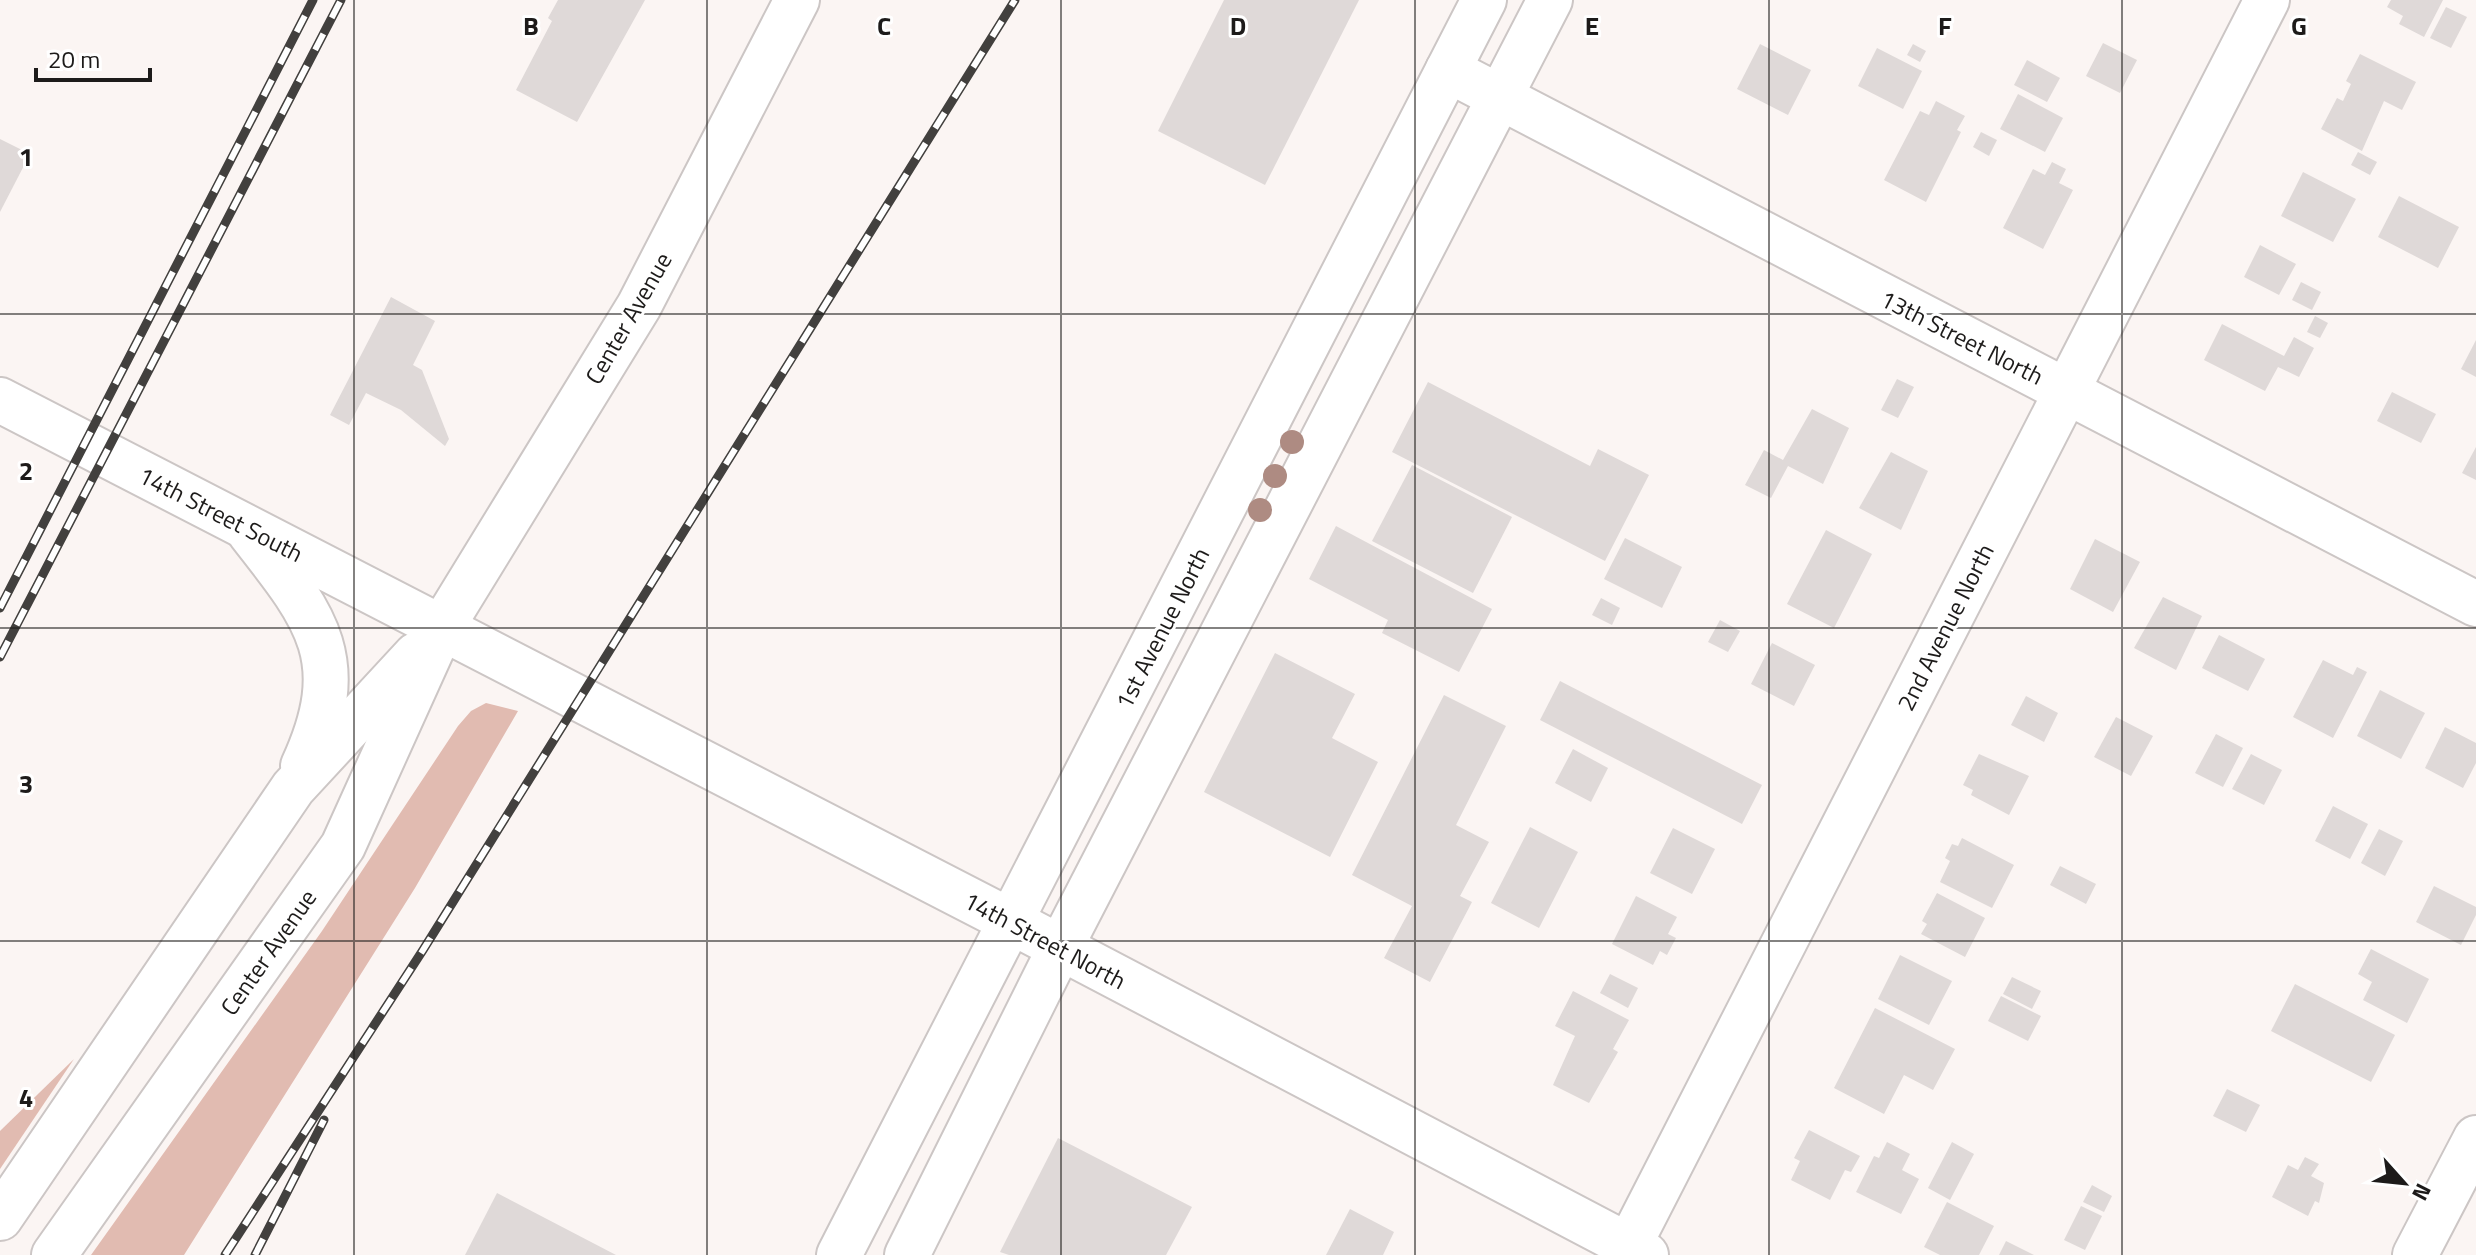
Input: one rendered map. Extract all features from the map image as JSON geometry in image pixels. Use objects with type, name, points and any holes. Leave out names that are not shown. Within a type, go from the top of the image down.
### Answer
[{"type":"street","name":"Center Avenue","points":[[54,1255],[343,846],[442,627],[639,306],[797,0]]},
{"type":"street","name":"1st Avenue North","points":[[839,1255],[1484,0]]},
{"type":"street","points":[[907,1255],[1060,948],[1550,0]]},
{"type":"street","name":"2nd Avenue North","points":[[1633,1252],[2066,391],[2267,0]]},
{"type":"street","name":"13th Street North","points":[[1448,70],[2476,604]]},
{"type":"street","name":"14th Street South","points":[[0,400],[442,627]]},
{"type":"street","points":[[241,522],[294,590],[316,628],[328,686],[321,726],[293,788]]},
{"type":"street","name":"Center Avenue","points":[[0,1218],[293,788],[442,627]]},
{"type":"street","name":"14th Street North","points":[[442,627],[1012,922],[1633,1252]]},
{"type":"street","points":[[2415,1255],[2476,1138]]},
{"type":"shaded area","points":[[486,703],[518,711],[415,888],[184,1255],[91,1255],[322,931],[458,726],[471,711]]},
{"type":"shaded area","points":[[74,1059],[0,1169],[0,1131]]},
{"type":"building","points":[[558,0],[645,0],[577,122],[516,90],[552,21],[548,18]]},
{"type":"building","points":[[1224,0],[1359,0],[1265,185],[1158,131]]},
{"type":"building","points":[[2391,0],[2443,0],[2424,37],[2399,24],[2403,16],[2387,7]]},
{"type":"building","points":[[2446,7],[2467,17],[2451,48],[2430,38]]},
{"type":"building","points":[[2103,43],[2137,60],[2120,93],[2086,76]]},
{"type":"building","points":[[1760,44],[1811,70],[1788,115],[1737,89]]},
{"type":"building","points":[[1913,44],[1926,51],[1920,62],[1907,55]]},
{"type":"building","points":[[1877,48],[1922,71],[1903,109],[1858,86]]},
{"type":"building","points":[[2360,54],[2416,82],[2402,110],[2384,101],[2362,151],[2321,129],[2337,98],[2343,101],[2351,84],[2346,81]]},
{"type":"building","points":[[2027,60],[2060,78],[2047,102],[2014,85]]},
{"type":"building","points":[[2018,94],[2063,118],[2045,152],[2000,129]]},
{"type":"building","points":[[1936,101],[1965,116],[1957,130],[1961,132],[1926,202],[1884,180],[1920,111],[1929,115]]},
{"type":"building","points":[[1981,132],[1997,140],[1989,156],[1973,147]]},
{"type":"building","points":[[0,139],[30,154],[0,212]]},
{"type":"building","points":[[2358,152],[2377,162],[2370,175],[2351,165]]},
{"type":"building","points":[[2052,162],[2066,169],[2059,183],[2073,190],[2043,249],[2003,228],[2033,169],[2045,175]]},
{"type":"building","points":[[2303,172],[2356,199],[2333,242],[2281,216]]},
{"type":"building","points":[[2399,196],[2459,227],[2438,268],[2378,237]]},
{"type":"building","points":[[2260,245],[2296,264],[2279,295],[2244,277]]},
{"type":"building","points":[[2301,282],[2321,292],[2312,310],[2292,300]]},
{"type":"building","points":[[391,297],[435,321],[413,365],[422,370],[449,439],[445,446],[401,410],[366,393],[349,425],[330,415]]},
{"type":"building","points":[[2315,316],[2328,323],[2320,338],[2307,332]]},
{"type":"building","points":[[2222,324],[2284,356],[2294,337],[2314,348],[2299,377],[2278,367],[2265,391],[2204,360]]},
{"type":"building","points":[[2476,340],[2476,377],[2461,369]]},
{"type":"building","points":[[1897,379],[1914,387],[1898,418],[1881,410]]},
{"type":"building","points":[[1428,382],[1590,466],[1598,449],[1649,475],[1605,561],[1392,452]]},
{"type":"building","points":[[2392,392],[2436,414],[2421,443],[2377,421]]},
{"type":"building","points":[[1812,409],[1849,428],[1823,484],[1788,466],[1771,498],[1745,485],[1764,450],[1783,460]]},
{"type":"building","points":[[2476,447],[2476,480],[2462,473]]},
{"type":"building","points":[[1891,452],[1928,471],[1901,530],[1859,508]]},
{"type":"building","points":[[1412,465],[1512,517],[1473,593],[1372,541]]},
{"type":"building","points":[[1336,526],[1492,609],[1459,672],[1382,633],[1388,620],[1309,579]]},
{"type":"building","points":[[1826,530],[1872,554],[1834,628],[1787,604]]},
{"type":"building","points":[[1625,538],[1682,567],[1662,608],[1604,579]]},
{"type":"building","points":[[2095,539],[2140,562],[2113,612],[2070,589]]},
{"type":"building","points":[[2163,597],[2202,616],[2176,670],[2134,648]]},
{"type":"building","points":[[1601,598],[1620,608],[1612,625],[1592,615]]},
{"type":"building","points":[[1720,620],[1740,631],[1728,652],[1708,642]]},
{"type":"building","points":[[2219,635],[2265,659],[2248,691],[2202,668]]},
{"type":"building","points":[[1772,643],[1815,665],[1794,706],[1751,684]]},
{"type":"building","points":[[1275,653],[1355,694],[1332,738],[1378,762],[1330,857],[1204,792]]},
{"type":"building","points":[[2323,660],[2353,675],[2357,667],[2367,672],[2333,738],[2293,717]]},
{"type":"building","points":[[1560,681],[1762,785],[1742,824],[1540,720]]},
{"type":"building","points":[[2380,690],[2425,713],[2401,759],[2357,736]]},
{"type":"building","points":[[1444,695],[1506,726],[1456,825],[1489,842],[1460,896],[1472,902],[1430,982],[1384,958],[1412,906],[1352,875]]},
{"type":"building","points":[[2026,696],[2058,713],[2044,742],[2011,725]]},
{"type":"building","points":[[2116,717],[2153,736],[2131,776],[2094,757]]},
{"type":"building","points":[[2445,727],[2476,743],[2476,763],[2463,788],[2425,768]]},
{"type":"building","points":[[2216,734],[2243,748],[2223,787],[2195,773]]},
{"type":"building","points":[[1573,749],[1608,768],[1591,802],[1555,783]]},
{"type":"building","points":[[1979,754],[2029,776],[2009,815],[1971,795],[1973,790],[1963,785]]},
{"type":"building","points":[[2251,754],[2282,770],[2264,805],[2232,789]]},
{"type":"building","points":[[2333,806],[2368,824],[2350,859],[2315,841]]},
{"type":"building","points":[[1530,827],[1578,852],[1539,928],[1491,903]]},
{"type":"building","points":[[1673,828],[1715,849],[1692,894],[1650,873]]},
{"type":"building","points":[[2379,829],[2403,841],[2385,876],[2361,863]]},
{"type":"building","points":[[1962,838],[2014,865],[1992,908],[1940,882],[1950,861],[1945,858],[1952,844],[1958,846]]},
{"type":"building","points":[[2060,866],[2096,884],[2086,904],[2050,885]]},
{"type":"building","points":[[2434,886],[2476,907],[2476,915],[2461,945],[2416,922]]},
{"type":"building","points":[[1937,893],[1985,918],[1965,957],[1921,934],[1927,924],[1922,921]]},
{"type":"building","points":[[1636,896],[1677,917],[1668,934],[1676,938],[1667,955],[1660,951],[1653,965],[1612,944]]},
{"type":"building","points":[[2371,949],[2429,979],[2407,1023],[2363,1000],[2372,982],[2358,974]]},
{"type":"building","points":[[1900,955],[1952,981],[1929,1025],[1878,999]]},
{"type":"building","points":[[1610,974],[1638,988],[1628,1008],[1600,993]]},
{"type":"building","points":[[2012,977],[2041,991],[2032,1009],[2003,994]]},
{"type":"building","points":[[2295,984],[2395,1035],[2371,1082],[2271,1031]]},
{"type":"building","points":[[1573,991],[1629,1020],[1613,1049],[1618,1052],[1589,1103],[1553,1085],[1575,1036],[1555,1026]]},
{"type":"building","points":[[2001,996],[2041,1016],[2028,1041],[1988,1021]]},
{"type":"building","points":[[1875,1008],[1955,1049],[1933,1090],[1904,1075],[1884,1114],[1834,1088]]},
{"type":"building","points":[[2227,1089],[2260,1105],[2246,1132],[2213,1116]]},
{"type":"building","points":[[1809,1130],[1860,1156],[1851,1172],[1845,1170],[1830,1200],[1791,1180],[1800,1161],[1794,1158]]},
{"type":"building","points":[[1058,1138],[1192,1207],[1166,1255],[1009,1255],[1000,1252]]},
{"type":"building","points":[[1887,1142],[1910,1154],[1902,1170],[1919,1179],[1901,1214],[1856,1192],[1874,1156],[1879,1158]]},
{"type":"building","points":[[1952,1142],[1974,1154],[1950,1200],[1928,1188]]},
{"type":"building","points":[[2305,1157],[2319,1164],[2311,1176],[2324,1183],[2319,1203],[2315,1201],[2308,1216],[2272,1197],[2288,1165],[2298,1170]]},
{"type":"building","points":[[2092,1185],[2112,1196],[2104,1212],[2083,1202]]},
{"type":"building","points":[[497,1193],[616,1255],[465,1255]]},
{"type":"building","points":[[1947,1202],[1994,1226],[1979,1255],[1940,1255],[1924,1247]]},
{"type":"building","points":[[2081,1206],[2102,1216],[2085,1250],[2064,1240]]},
{"type":"building","points":[[1350,1209],[1394,1232],[1383,1255],[1326,1255]]},
{"type":"building","points":[[2006,1241],[2034,1255],[1999,1255]]},
{"type":"railway","points":[[0,608],[313,0]]},
{"type":"railway","points":[[0,657],[341,0]]},
{"type":"railway","points":[[225,1255],[423,950],[1015,0]]},
{"type":"railway","points":[[255,1255],[324,1120]]}]
